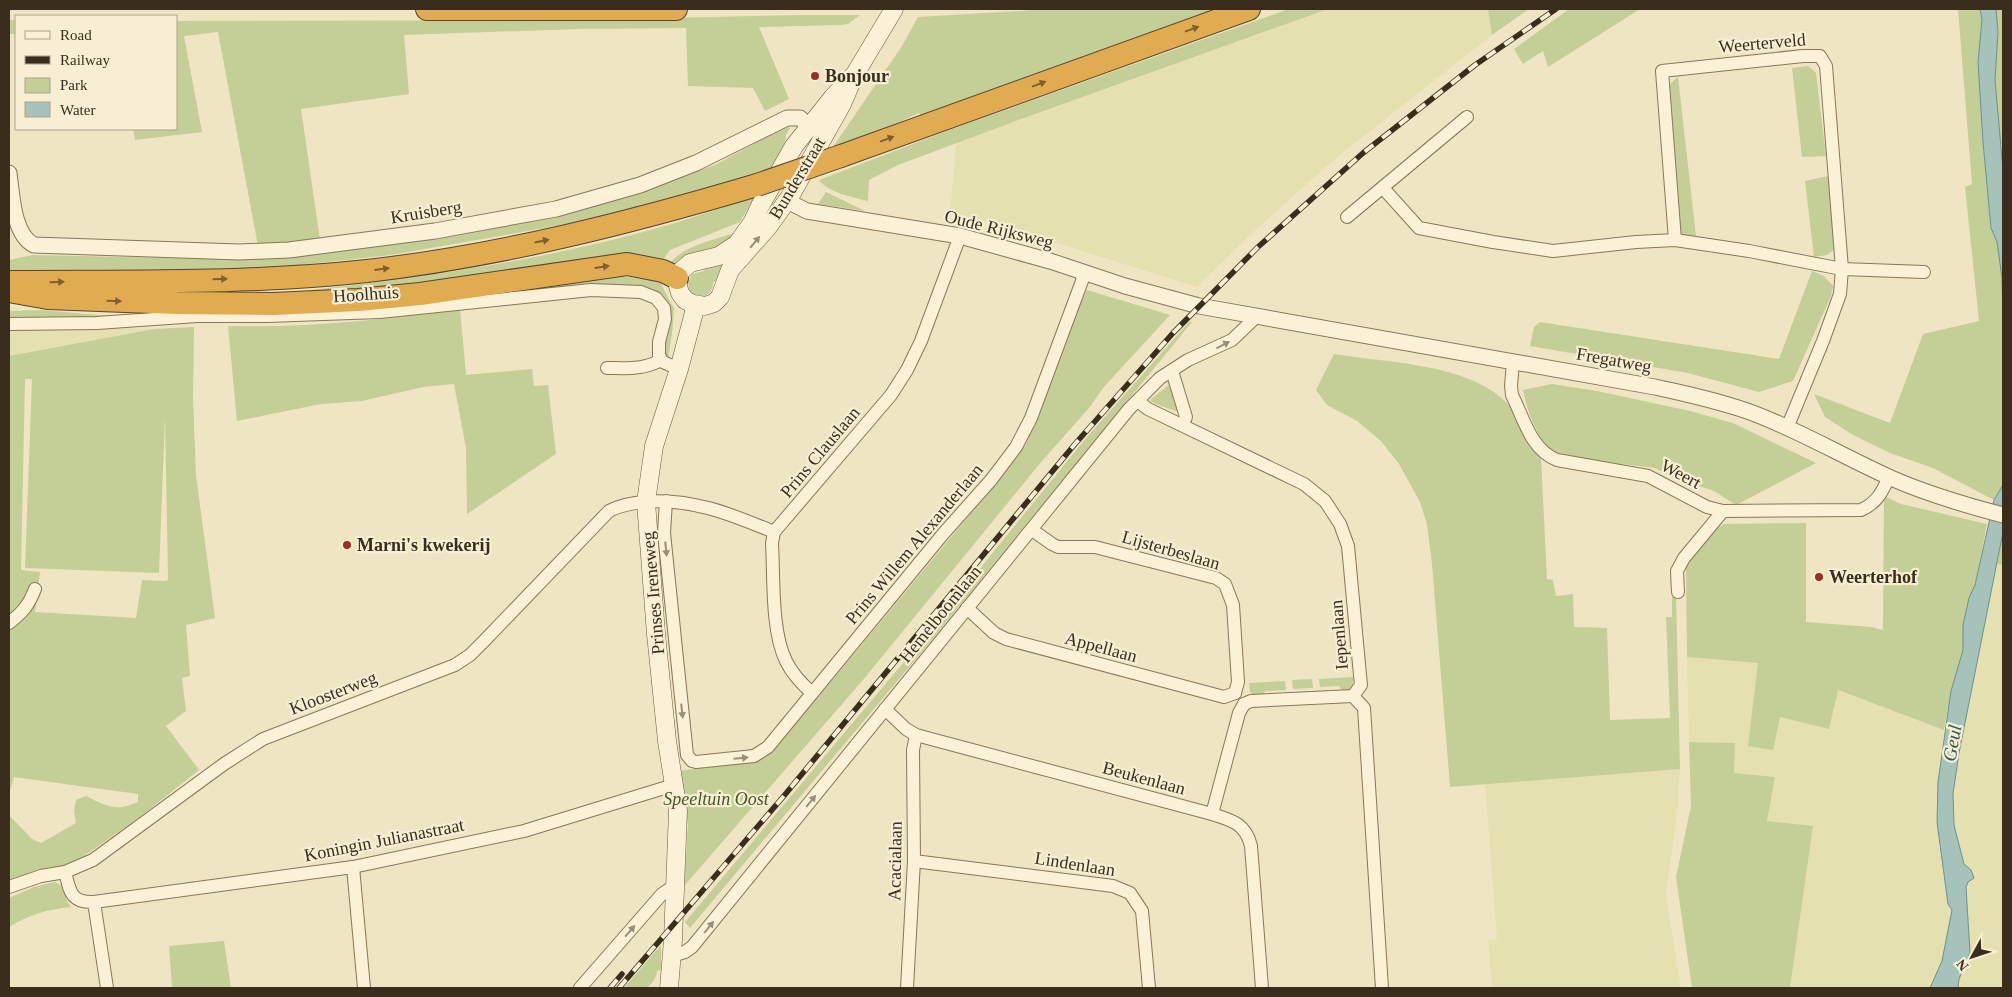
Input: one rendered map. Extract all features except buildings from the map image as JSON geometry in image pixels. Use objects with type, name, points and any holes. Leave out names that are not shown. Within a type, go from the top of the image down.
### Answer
[{"type":"highway","points":[[427,9],[676,9]]},
{"type":"highway","points":[[9,282],[261,278],[349,272],[414,265],[577,234],[672,210],[757,185],[1249,9]]},
{"type":"highway","points":[[9,292],[48,298],[177,304],[273,304],[342,301],[420,294],[627,264],[663,271],[677,278]]},
{"type":"main road","name":"Bunderstraat","points":[[696,305],[708,305],[717,300],[721,294],[727,274],[768,227],[789,198],[842,104],[855,74],[894,9]]},
{"type":"main road","name":"Bunderstraat","points":[[677,278],[681,271],[690,263],[714,258],[732,249],[744,235],[789,154],[855,74]]},
{"type":"main road","points":[[789,198],[784,189],[784,182],[806,144],[810,127]]},
{"type":"main road","points":[[677,278],[678,288],[682,296],[696,305]]},
{"type":"main road","name":"Prinses Ireneweg","points":[[669,988],[678,820],[667,741],[656,634],[646,502],[647,483],[654,446],[679,369],[696,305]]},
{"type":"street","name":"Weerterveld","points":[[1675,240],[1662,71],[1803,56],[1820,56],[1826,66],[1842,269],[1840,294],[1823,341],[1786,428]]},
{"type":"street","name":"Kruisberg","points":[[9,173],[19,231],[28,242],[42,247],[239,252],[308,248],[435,231],[556,209],[640,184],[696,163],[787,118],[796,117],[810,127]]},
{"type":"street","points":[[1347,217],[1468,117]]},
{"type":"street","points":[[1383,188],[1420,228],[1553,251],[1636,242],[1675,240],[1749,251],[1842,269],[1924,272]]},
{"type":"street","name":"Oude Rijksweg","points":[[789,198],[795,205],[808,211],[960,236],[999,245],[1083,273],[1199,306]]},
{"type":"street","name":"Prins Clauslaan","points":[[774,532],[891,395],[907,370],[922,341],[960,236]]},
{"type":"street","name":"Prins Willem Alexanderlaan","points":[[666,501],[664,534],[687,755],[692,761],[749,757],[760,754],[768,747],[943,534],[991,480],[1016,446],[1031,418],[1082,281],[1083,273]]},
{"type":"street","name":"Hoolhuis","points":[[9,324],[97,323],[197,316],[267,316],[380,312],[591,290],[641,292],[656,298],[664,308],[665,319],[658,347],[661,360]]},
{"type":"street","name":"Fregatweg","points":[[1199,306],[1513,361],[1704,398],[1751,413],[1889,477],[1929,493],[2003,515]]},
{"type":"street","name":"Hemelboomlaan","points":[[672,956],[692,948],[1138,401],[1160,378],[1188,360],[1232,340],[1256,317]]},
{"type":"street","points":[[607,368],[638,369],[650,366],[661,360],[679,369]]},
{"type":"street","name":"Weert","points":[[1513,361],[1512,395],[1538,448],[1547,455],[1557,460],[1648,476],[1707,507],[1723,511],[1861,510],[1868,507],[1878,498],[1889,477]]},
{"type":"street","points":[[1172,371],[1186,417],[1183,424]]},
{"type":"street","name":"Iepenlaan","points":[[1138,401],[1148,408],[1304,484],[1325,501],[1340,524],[1348,546],[1361,685],[1353,696]]},
{"type":"street","name":"Kloosterweg","points":[[9,888],[41,876],[64,872],[93,860],[224,764],[263,739],[455,666],[470,655],[485,640],[609,511],[625,504],[666,501],[690,503],[733,514],[774,532]]},
{"type":"street","points":[[1678,592],[1677,572],[1684,558],[1723,511]]},
{"type":"street","name":"Lijsterbeslaan","points":[[1032,530],[1058,547],[1095,547],[1216,578],[1225,584],[1233,605],[1238,682],[1235,694]]},
{"type":"street","points":[[774,532],[772,542],[777,625],[780,643],[786,661],[797,678],[812,693]]},
{"type":"street","points":[[9,623],[21,614],[29,604],[35,589]]},
{"type":"street","name":"Appellaan","points":[[968,608],[994,632],[1006,639],[1224,698],[1235,694]]},
{"type":"street","points":[[1235,694],[1244,704]]},
{"type":"street","points":[[1212,814],[1244,704],[1250,700],[1353,696],[1364,708],[1382,988]]},
{"type":"street","name":"Beukenlaan","points":[[886,709],[906,729],[916,735],[1212,814],[1241,825],[1250,841],[1262,988]]},
{"type":"street","name":"Acacialaan","points":[[907,988],[914,860],[913,750],[916,735]]},
{"type":"street","name":"Koningin Julianastraat","points":[[94,902],[353,867],[524,831],[674,785]]},
{"type":"street","name":"Lindenlaan","points":[[914,860],[1112,886],[1130,893],[1142,911],[1149,988]]},
{"type":"street","points":[[353,867],[364,988]]},
{"type":"street","points":[[64,872],[71,893],[76,899],[83,902],[94,902],[107,988]]},
{"type":"street","points":[[580,988],[662,894],[674,886]]},
{"type":"shaded area","points":[[1328,9],[1488,9],[1492,35],[1336,158],[1251,234],[1197,287],[993,223],[950,214],[956,143]]},
{"type":"shaded area","points":[[9,328],[100,328],[154,329],[9,356]]},
{"type":"shaded area","points":[[1997,564],[2003,565],[2003,988],[1958,988],[1959,979],[1970,953],[1966,886],[1971,870],[1964,864],[1954,825],[1953,794],[1959,753]]},
{"type":"shaded area","points":[[1687,657],[1758,662],[1749,746],[1780,717],[1829,729],[1837,690],[1944,730],[1936,804],[1944,881],[1948,904],[1952,910],[1942,961],[1930,988],[1790,988],[1813,827],[1767,821],[1734,773],[1735,743],[1689,742]]},
{"type":"shaded area","points":[[1680,769],[1678,805],[1666,896],[1681,988],[1492,988],[1488,940],[1497,939],[1485,783]]},
{"type":"green space","points":[[1053,9],[1221,9],[922,118],[919,113],[870,135],[833,147],[902,46],[918,17]]},
{"type":"green space","points":[[1289,9],[1328,9],[898,165],[869,180],[868,201],[835,191],[819,180],[944,132]]},
{"type":"green space","points":[[1488,9],[1529,9],[1492,35]]},
{"type":"green space","points":[[1569,9],[1640,9],[1548,67],[1543,51],[1523,64],[1514,49]]},
{"type":"green space","points":[[1958,9],[1980,9],[1982,19],[1978,62],[1983,142],[1991,228],[1997,242],[2002,278],[2003,485],[1994,500],[1933,468],[1890,453],[1853,435],[1825,417],[1814,394],[1890,423],[1923,334],[1979,321],[1965,187],[1972,184]]},
{"type":"green space","points":[[1996,9],[2003,9],[2003,144],[2000,144],[1995,80],[1998,32]]},
{"type":"green space","points":[[860,15],[848,24],[840,25],[759,27],[789,99],[765,111],[753,88],[688,86],[686,28],[579,29],[404,35],[409,94],[301,109],[320,240],[258,246],[218,32],[184,36],[202,132],[135,140],[133,130],[178,130],[178,21],[579,20]]},
{"type":"green space","points":[[9,20],[15,20],[15,34],[9,34]]},
{"type":"green space","points":[[1808,66],[1816,73],[1826,156],[1802,157],[1792,68]]},
{"type":"green space","points":[[1678,77],[1696,236],[1682,234],[1680,226],[1668,90],[1671,83]]},
{"type":"green space","points":[[785,125],[790,128],[786,135],[785,146],[772,169],[666,201],[568,224],[391,255],[281,267],[9,274],[9,260],[33,255],[223,259],[275,258],[394,244],[452,234],[646,188],[715,165]]},
{"type":"green space","points":[[1828,176],[1836,248],[1827,255],[1814,257],[1805,181]]},
{"type":"green space","points":[[826,192],[865,211],[818,204]]},
{"type":"green space","points":[[755,196],[740,222],[670,250],[658,267],[460,284],[290,292],[386,281],[530,258],[625,237],[692,218]]},
{"type":"green space","points":[[734,233],[730,245],[667,268],[679,254],[688,249]]},
{"type":"green space","points":[[730,257],[718,280],[713,282],[710,292],[701,297],[690,292],[688,283],[692,274],[704,271],[706,266]]},
{"type":"green space","points":[[1812,271],[1824,276],[1833,286],[1831,296],[1793,381],[1759,392],[1688,373],[1530,346],[1534,327],[1540,322],[1779,359]]},
{"type":"green space","points":[[616,276],[659,280],[674,309],[668,358],[664,355],[664,299],[584,288],[516,288]]},
{"type":"green space","name":"Speeltuin Oost","points":[[1087,290],[1170,315],[1103,388],[1089,408],[1042,461],[863,680],[684,886],[688,826],[679,771],[760,760],[766,757],[820,695],[1026,444],[1078,308]]},
{"type":"green space","points":[[460,309],[466,375],[532,369],[534,386],[548,385],[556,454],[467,514],[466,448],[454,384],[423,387],[362,401],[321,404],[237,421],[228,326],[286,326],[344,322]]},
{"type":"green space","points":[[40,310],[121,317],[9,319],[9,311]]},
{"type":"green space","points":[[1189,322],[1192,322],[915,660],[690,928],[685,922],[914,650],[1086,438]]},
{"type":"green space","points":[[194,327],[193,398],[196,475],[215,618],[186,625],[190,676],[182,678],[186,711],[166,726],[199,770],[141,816],[80,859],[9,885],[9,815],[32,839],[41,843],[76,823],[74,811],[76,800],[86,796],[106,805],[124,807],[138,802],[138,794],[14,777],[9,795],[9,356],[154,329]],"holes":[[[25,379],[32,379],[25,568],[159,573],[165,417],[168,580],[142,580],[136,618],[35,612],[40,572],[21,570]]]},
{"type":"green space","points":[[1334,354],[1402,363],[1449,372],[1491,390],[1512,409],[1531,445],[1541,458],[1547,579],[1553,580],[1556,596],[1573,594],[1574,627],[1607,628],[1610,720],[1670,718],[1666,617],[1672,617],[1672,595],[1676,594],[1680,769],[1450,787],[1427,524],[1420,502],[1399,464],[1381,441],[1357,421],[1327,405],[1316,390]]},
{"type":"green space","points":[[1170,384],[1179,412],[1155,404],[1150,400]]},
{"type":"green space","points":[[1552,384],[1597,391],[1690,411],[1733,423],[1816,463],[1736,505],[1714,491],[1677,479],[1655,468],[1564,457],[1555,453],[1541,438],[1529,413],[1523,390]]},
{"type":"green space","points":[[1884,496],[1901,504],[1987,524],[1975,585],[1969,598],[1963,625],[1963,650],[1951,691],[1944,730],[1838,690],[1829,729],[1780,717],[1773,750],[1748,746],[1758,663],[1687,657],[1686,565],[1709,534],[1724,524],[1806,523],[1806,622],[1871,627],[1883,630]]},
{"type":"green space","points":[[2003,532],[2003,565],[1997,564]]},
{"type":"green space","points":[[1353,677],[1351,690],[1342,691],[1339,686],[1320,687],[1319,679]]},
{"type":"green space","points":[[1312,679],[1313,688],[1293,689],[1292,680]]},
{"type":"green space","points":[[1285,681],[1286,690],[1265,691],[1263,695],[1254,696],[1250,692],[1249,683]]},
{"type":"green space","points":[[1689,742],[1735,743],[1734,773],[1775,777],[1767,821],[1813,826],[1790,988],[1692,988],[1676,877],[1691,806]]},
{"type":"green space","points":[[55,882],[62,886],[71,907],[39,913],[9,927],[9,898],[34,887]]},
{"type":"green space","points":[[224,941],[231,988],[172,988],[169,946]]},
{"type":"green space","points":[[661,945],[661,970],[657,971],[651,984],[647,988],[624,988]]},
{"type":"water","points":[[1980,9],[1996,9],[1998,32],[1995,80],[2003,170],[2003,318],[2002,278],[1997,242],[1991,228],[1983,142],[1978,62],[1982,19]]},
{"type":"water","name":"Geul","points":[[2003,485],[2003,532],[1959,753],[1953,794],[1954,825],[1964,864],[1971,870],[1974,878],[1968,882],[1966,887],[1970,953],[1959,979],[1958,988],[1930,988],[1942,961],[1952,910],[1948,904],[1937,822],[1938,782],[1951,691],[1963,650],[1963,625],[1969,598],[1975,585],[1994,500]]},
{"type":"railway","points":[[619,988],[783,797],[1075,444],[1173,333],[1258,247],[1363,153],[1475,65],[1556,9]]},
{"type":"railway","points":[[610,988],[622,974]]},
{"type":"place","name":"Bonjour","points":[[815,76]]},
{"type":"place","name":"Marni's kwekerij","points":[[347,545]]},
{"type":"place","name":"Weerterhof","points":[[1819,577]]}]
